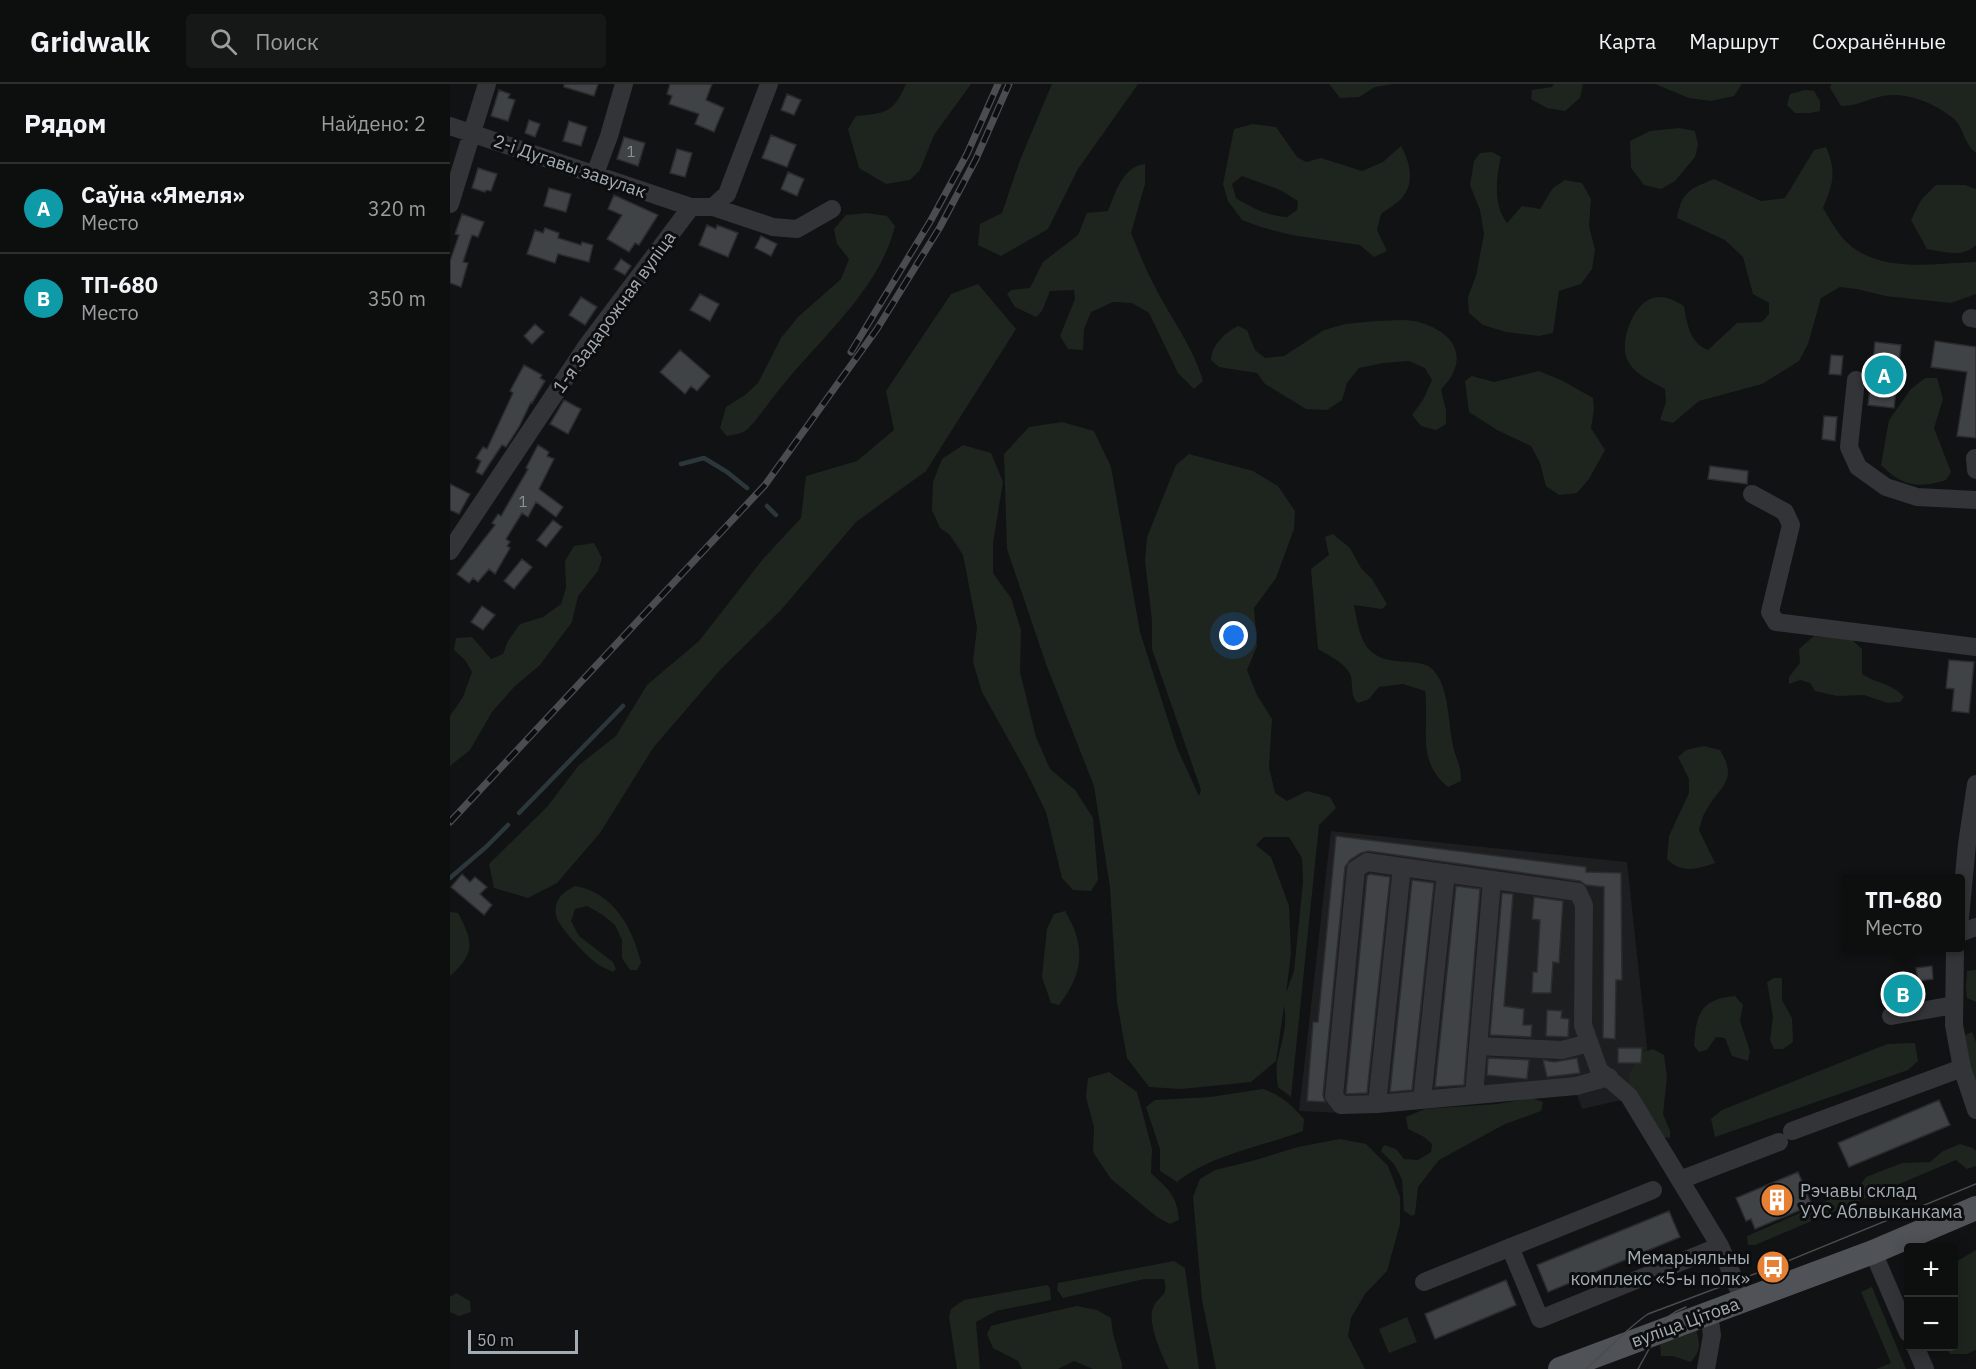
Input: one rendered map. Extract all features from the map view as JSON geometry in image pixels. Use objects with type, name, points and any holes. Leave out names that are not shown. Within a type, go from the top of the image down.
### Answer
[{"type":"main road","name":"вуліца Цітова","points":[[1560,1369],[1873,1252],[1976,1208]]},
{"type":"street","points":[[450,204],[487,84]]},
{"type":"street","points":[[595,174],[624,84]]},
{"type":"street","points":[[712,207],[727,194],[769,84]]},
{"type":"street","name":"2-і Дугавы завулак","points":[[450,126],[691,207]]},
{"type":"street","points":[[691,207],[712,207],[773,227],[797,229],[832,209]]},
{"type":"street","name":"1-я Задарожная вуліца","points":[[450,551],[586,347],[691,207]]},
{"type":"street","points":[[1856,380],[1849,447],[1858,467],[1886,487],[1917,497],[1976,500]]},
{"type":"street","points":[[1752,494],[1785,512],[1791,525],[1770,612],[1776,622],[1976,647]]},
{"type":"street","points":[[1964,874],[1976,784]]},
{"type":"street","points":[[1609,1077],[1576,1086],[1377,1104],[1341,1105],[1334,1096],[1356,869],[1367,862],[1578,892],[1584,905],[1583,1025],[1599,1070],[1609,1077],[1629,1096],[1720,1246],[1743,1300]]},
{"type":"street","points":[[1377,1104],[1402,867]]},
{"type":"street","points":[[1422,1100],[1446,873]]},
{"type":"street","points":[[1474,1095],[1492,880]]},
{"type":"street","points":[[1955,952],[1954,1025],[1962,1068],[1976,1110]]},
{"type":"street","points":[[1891,1016],[1954,1005]]},
{"type":"street","points":[[1478,1046],[1562,1050],[1589,1043]]},
{"type":"street","points":[[1680,1180],[1962,1068]]},
{"type":"street","points":[[1424,1282],[1653,1190]]},
{"type":"street","points":[[1510,1247],[1540,1319],[1720,1246]]},
{"type":"street","points":[[1873,1252],[1904,1324]]},
{"type":"street","points":[[1706,1369],[1712,1335],[1709,1314]]},
{"type":"street","points":[[1917,1351],[1925,1369]]},
{"type":"shaded area","points":[[906,84],[971,84],[934,135],[920,170],[910,180],[886,184],[859,168],[848,129],[856,116],[888,110],[897,101]]},
{"type":"shaded area","points":[[1052,84],[1138,84],[1078,169],[1048,229],[1001,256],[978,245],[980,224],[1002,213],[1020,160]]},
{"type":"shaded area","points":[[1329,84],[1393,84],[1375,87],[1359,97],[1340,98]]},
{"type":"shaded area","points":[[1554,84],[1583,84],[1580,98],[1565,111],[1547,108],[1531,99],[1532,90],[1552,87]]},
{"type":"shaded area","points":[[1655,84],[1742,84],[1734,96],[1711,101],[1689,98]]},
{"type":"shaded area","points":[[1831,84],[1976,84],[1976,153],[1968,145],[1957,122],[1927,102],[1907,96],[1888,95],[1841,106],[1830,88]]},
{"type":"shaded area","points":[[1805,90],[1814,91],[1820,101],[1820,111],[1795,113],[1787,105],[1790,94]]},
{"type":"shaded area","points":[[1253,124],[1276,127],[1297,157],[1306,162],[1321,158],[1362,171],[1383,162],[1401,146],[1409,166],[1410,180],[1400,200],[1381,214],[1377,230],[1387,251],[1374,257],[1360,245],[1291,235],[1242,220],[1228,201],[1223,184],[1234,129]],"holes":[[[1242,176],[1280,190],[1298,201],[1297,210],[1287,217],[1267,213],[1242,202],[1236,198],[1232,184]]]},
{"type":"shaded area","points":[[1679,128],[1695,131],[1698,145],[1695,157],[1675,181],[1661,189],[1644,185],[1631,168],[1630,141],[1650,131]]},
{"type":"shaded area","points":[[1826,147],[1833,171],[1823,208],[1847,243],[1872,258],[1886,262],[1915,265],[1976,262],[1976,294],[1951,303],[1885,296],[1840,287],[1821,298],[1808,344],[1799,361],[1762,384],[1699,401],[1673,423],[1660,420],[1666,402],[1665,389],[1635,370],[1625,354],[1629,325],[1646,301],[1661,297],[1684,306],[1693,338],[1708,350],[1737,323],[1762,322],[1769,314],[1769,303],[1753,294],[1743,257],[1725,240],[1677,218],[1685,196],[1693,189],[1714,179],[1761,201],[1785,198],[1814,150]]},
{"type":"shaded area","points":[[1492,152],[1501,157],[1497,183],[1498,200],[1499,208],[1507,223],[1522,206],[1540,209],[1553,188],[1565,180],[1582,183],[1591,199],[1589,226],[1595,250],[1592,269],[1581,284],[1559,291],[1553,333],[1539,336],[1506,332],[1483,325],[1469,313],[1468,297],[1476,276],[1484,234],[1480,210],[1470,185],[1474,161],[1480,153]]},
{"type":"shaded area","points":[[1145,164],[1145,184],[1131,233],[1160,297],[1199,368],[1203,381],[1194,389],[1178,373],[1149,313],[1132,303],[1113,302],[1091,312],[1084,329],[1083,350],[1068,349],[1060,336],[1075,299],[1074,290],[1050,291],[1042,311],[1036,317],[1015,307],[1007,294],[1011,290],[1030,288],[1043,262],[1078,235],[1087,213],[1108,211],[1125,175],[1137,166]]},
{"type":"shaded area","points":[[1936,185],[1965,185],[1976,189],[1976,245],[1965,252],[1953,253],[1927,249],[1911,220],[1921,200]]},
{"type":"shaded area","points":[[867,213],[887,216],[895,226],[877,270],[848,311],[753,423],[743,432],[727,436],[720,428],[726,407],[758,383],[781,338],[798,317],[841,279],[849,259],[837,244],[834,229],[846,215]]},
{"type":"shaded area","points":[[978,284],[1016,329],[926,471],[856,522],[781,610],[720,670],[653,748],[600,833],[557,883],[528,898],[494,888],[489,864],[547,807],[579,765],[616,736],[647,685],[699,641],[763,559],[801,518],[806,476],[857,461],[894,430],[886,391],[951,294]]},
{"type":"shaded area","points":[[1405,320],[1424,324],[1442,332],[1454,346],[1456,364],[1451,377],[1441,390],[1446,410],[1446,424],[1436,430],[1421,426],[1412,415],[1423,400],[1432,380],[1425,368],[1409,361],[1359,368],[1347,383],[1342,400],[1327,410],[1306,409],[1265,384],[1257,373],[1219,367],[1211,360],[1220,340],[1238,326],[1247,330],[1255,350],[1265,358],[1284,356],[1324,330],[1345,324]]},
{"type":"shaded area","points":[[1539,371],[1593,398],[1591,428],[1605,450],[1589,479],[1577,493],[1559,495],[1546,486],[1540,463],[1531,446],[1497,430],[1469,412],[1465,381],[1472,376],[1494,382]]},
{"type":"shaded area","points":[[1925,378],[1937,378],[1943,399],[1934,428],[1951,472],[1946,480],[1919,485],[1903,481],[1881,465],[1889,420],[1911,389]]},
{"type":"shaded area","points":[[1062,422],[1094,431],[1111,467],[1140,632],[1177,748],[1199,796],[1201,790],[1152,649],[1152,620],[1145,561],[1147,537],[1176,465],[1189,454],[1253,471],[1278,486],[1295,511],[1294,529],[1276,578],[1254,608],[1257,646],[1247,670],[1257,695],[1272,719],[1269,767],[1275,793],[1287,801],[1307,791],[1330,797],[1336,808],[1319,825],[1291,1097],[1278,1087],[1277,1078],[1277,1063],[1285,1028],[1284,1006],[1276,1061],[1251,1082],[1181,1089],[1149,1087],[1127,1058],[1117,1002],[1110,887],[1094,786],[1046,664],[1007,549],[1004,454],[1029,427]],"holes":[[[1264,837],[1289,837],[1302,858],[1303,882],[1294,971],[1286,993],[1291,954],[1289,906],[1271,857],[1256,845]]]},
{"type":"shaded area","points":[[963,445],[991,453],[1003,482],[993,543],[993,573],[1011,598],[1021,630],[1020,672],[1036,737],[1050,769],[1075,790],[1093,818],[1098,880],[1091,891],[1073,890],[1062,878],[1046,812],[982,692],[973,662],[977,627],[963,555],[950,535],[940,528],[932,510],[933,482],[942,459]]},
{"type":"shaded area","points":[[1333,534],[1350,548],[1361,568],[1372,579],[1387,604],[1382,609],[1354,605],[1359,630],[1368,648],[1383,658],[1426,665],[1439,678],[1446,698],[1461,781],[1448,787],[1431,766],[1426,742],[1425,691],[1403,684],[1379,687],[1369,699],[1358,703],[1355,700],[1348,670],[1318,649],[1311,569],[1329,555],[1325,537]]},
{"type":"shaded area","points":[[594,543],[602,558],[598,571],[578,596],[572,622],[540,665],[515,686],[492,712],[470,750],[450,766],[450,716],[463,697],[472,672],[465,660],[454,650],[456,638],[472,637],[491,659],[503,654],[508,641],[520,624],[543,617],[561,604],[566,588],[565,561],[574,546]]},
{"type":"shaded area","points":[[1814,636],[1851,639],[1862,649],[1862,674],[1889,686],[1904,697],[1900,702],[1888,703],[1864,695],[1837,696],[1815,691],[1810,683],[1800,680],[1789,684],[1789,677],[1800,663],[1799,649]]},
{"type":"shaded area","points":[[1704,746],[1720,750],[1728,769],[1728,776],[1705,813],[1699,830],[1715,863],[1690,869],[1678,867],[1667,859],[1669,836],[1689,793],[1689,779],[1678,757],[1686,750]]},
{"type":"shaded area","points":[[1331,831],[1627,862],[1652,1093],[1582,1109],[1576,1092],[1341,1113],[1299,1111]]},
{"type":"shaded area","points":[[575,886],[600,896],[619,914],[633,937],[641,963],[637,970],[630,970],[622,958],[622,940],[615,925],[603,915],[587,906],[575,909],[571,921],[579,936],[613,962],[616,969],[613,972],[591,959],[562,926],[556,915],[556,905],[563,894]]},
{"type":"shaded area","points":[[1065,911],[1076,936],[1079,959],[1073,982],[1059,1005],[1051,1003],[1042,977],[1047,929],[1054,914]]},
{"type":"shaded area","points":[[450,912],[458,913],[467,931],[469,946],[464,960],[450,976]]},
{"type":"shaded area","points":[[1976,970],[1976,1002],[1967,998],[1966,987],[1967,971]]},
{"type":"shaded area","points":[[1774,978],[1782,978],[1782,1000],[1792,1018],[1793,1042],[1783,1049],[1774,1049],[1770,1040],[1773,1017],[1767,982]]},
{"type":"shaded area","points":[[1735,996],[1743,1005],[1740,1021],[1750,1051],[1748,1061],[1732,1056],[1725,1038],[1716,1037],[1707,1050],[1699,1052],[1694,1046],[1696,1026],[1702,1011],[1714,1001]]},
{"type":"shaded area","points":[[1972,1032],[1976,1042],[1976,1093],[1963,1036]]},
{"type":"shaded area","points":[[1915,1043],[1918,1061],[1908,1070],[1715,1137],[1711,1119],[1722,1110],[1887,1044]]},
{"type":"shaded area","points":[[1653,1049],[1664,1055],[1667,1077],[1663,1114],[1670,1131],[1670,1138],[1663,1137],[1643,1110],[1630,1086],[1630,1076],[1637,1059],[1641,1053]]},
{"type":"shaded area","points":[[1109,1072],[1137,1092],[1152,1149],[1151,1173],[1167,1188],[1174,1198],[1178,1211],[1179,1220],[1170,1224],[1157,1217],[1111,1179],[1093,1152],[1094,1127],[1086,1097],[1088,1078]]},
{"type":"shaded area","points":[[1263,1089],[1281,1098],[1304,1119],[1303,1131],[1206,1164],[1177,1182],[1160,1171],[1160,1149],[1146,1107],[1155,1100],[1210,1097]]},
{"type":"shaded area","points":[[1531,1098],[1543,1102],[1541,1111],[1505,1124],[1439,1160],[1418,1187],[1415,1214],[1412,1216],[1404,1211],[1402,1179],[1394,1164],[1381,1151],[1384,1145],[1396,1149],[1404,1159],[1418,1160],[1431,1152],[1432,1144],[1408,1129],[1406,1117],[1425,1109],[1497,1104]]},
{"type":"shaded area","points":[[1340,1139],[1366,1144],[1388,1166],[1400,1197],[1400,1224],[1387,1271],[1365,1294],[1351,1318],[1348,1336],[1365,1369],[1216,1369],[1202,1300],[1193,1197],[1200,1179],[1215,1170],[1298,1147]]},
{"type":"shaded area","points":[[1960,1144],[1976,1151],[1976,1166],[1967,1169],[1956,1160],[1755,1245],[1748,1245],[1747,1236],[1836,1196],[1852,1197],[1866,1177],[1902,1163],[1930,1162],[1943,1151]]},
{"type":"shaded area","points":[[1976,1250],[1976,1350],[1967,1354],[1950,1354],[1948,1351],[1958,1351],[1958,1261]]},
{"type":"shaded area","points":[[1174,1261],[1185,1268],[1199,1369],[1169,1369],[1159,1348],[1152,1314],[1155,1304],[1164,1293],[1164,1279],[1144,1279],[1063,1298],[1057,1290],[1058,1283]]},
{"type":"shaded area","points":[[1047,1285],[1050,1288],[1051,1300],[996,1311],[976,1322],[980,1369],[957,1369],[949,1317],[951,1309],[964,1300]]},
{"type":"shaded area","points":[[1872,1287],[1906,1369],[1876,1369],[1891,1363],[1861,1292]]},
{"type":"shaded area","points":[[456,1293],[470,1301],[471,1312],[459,1316],[450,1312],[450,1297]]},
{"type":"shaded area","points":[[1077,1306],[1097,1310],[1111,1318],[1122,1369],[1093,1369],[1074,1361],[1058,1369],[1022,1369],[1018,1361],[993,1348],[987,1334],[991,1326]]},
{"type":"shaded area","points":[[1407,1317],[1417,1342],[1389,1353],[1379,1329]]},
{"type":"shaded area","points":[[1696,1329],[1699,1346],[1691,1362],[1673,1356],[1661,1356],[1660,1343]]},
{"type":"building","points":[[564,84],[598,84],[594,96],[564,87]]},
{"type":"building","points":[[670,84],[712,84],[706,100],[724,108],[714,132],[695,124],[699,114],[669,104],[672,96],[667,94]]},
{"type":"building","points":[[499,90],[510,94],[508,98],[515,100],[508,121],[491,116]]},
{"type":"building","points":[[787,94],[801,100],[794,115],[781,110]]},
{"type":"building","points":[[529,120],[540,124],[535,137],[525,133]]},
{"type":"building","points":[[569,121],[587,127],[581,146],[563,141]]},
{"type":"building","points":[[771,135],[796,145],[787,167],[762,158]]},
{"type":"building","points":[[624,137],[645,143],[638,166],[617,159]]},
{"type":"building","points":[[677,149],[692,153],[685,177],[670,173]]},
{"type":"building","points":[[478,168],[497,174],[491,191],[486,190],[485,192],[472,188]]},
{"type":"building","points":[[788,172],[804,179],[797,196],[781,189]]},
{"type":"building","points":[[549,188],[571,194],[566,212],[544,206]]},
{"type":"building","points":[[614,195],[658,215],[639,245],[635,243],[629,252],[607,239],[622,215],[608,209]]},
{"type":"building","points":[[462,214],[484,222],[478,237],[472,235],[463,262],[468,263],[461,287],[450,283],[450,261],[459,235],[455,234]]},
{"type":"building","points":[[707,225],[716,229],[717,225],[738,233],[728,257],[699,245]]},
{"type":"building","points":[[545,228],[559,233],[558,238],[581,245],[582,242],[593,245],[589,262],[558,254],[555,263],[527,254],[535,230],[543,233]]},
{"type":"building","points":[[761,236],[777,244],[771,256],[755,248]]},
{"type":"building","points":[[621,259],[631,266],[625,275],[614,269]]},
{"type":"building","points":[[700,294],[719,304],[710,321],[690,310]]},
{"type":"building","points":[[581,297],[597,307],[585,325],[569,315]]},
{"type":"building","points":[[535,324],[544,332],[532,344],[524,336]]},
{"type":"building","points":[[1935,341],[1976,347],[1976,438],[1957,436],[1967,372],[1931,367]]},
{"type":"building","points":[[1875,342],[1901,345],[1894,408],[1868,405]]},
{"type":"building","points":[[680,350],[710,376],[697,391],[691,386],[685,394],[660,372]]},
{"type":"building","points":[[1831,355],[1843,356],[1841,375],[1829,374]]},
{"type":"building","points":[[524,365],[542,375],[540,378],[545,381],[506,447],[502,445],[482,475],[476,472],[481,461],[476,458],[483,447],[487,449],[513,393],[510,391]]},
{"type":"building","points":[[564,400],[581,409],[568,434],[550,424]]},
{"type":"building","points":[[1824,416],[1837,417],[1835,441],[1822,439]]},
{"type":"building","points":[[538,445],[549,452],[547,456],[554,459],[539,489],[563,507],[556,517],[536,502],[528,517],[522,513],[506,539],[510,542],[507,546],[510,548],[495,574],[489,569],[478,582],[473,578],[469,583],[457,574],[495,525],[492,523],[498,514],[501,516],[528,469],[526,468]]},
{"type":"building","points":[[1710,466],[1748,471],[1747,484],[1708,479]]},
{"type":"building","points":[[450,484],[470,494],[459,514],[450,510]]},
{"type":"building","points":[[553,520],[562,527],[546,547],[537,540]]},
{"type":"building","points":[[522,559],[532,567],[514,589],[504,581]]},
{"type":"building","points":[[482,606],[495,615],[483,630],[471,622]]},
{"type":"building","points":[[1949,660],[1974,662],[1969,713],[1952,711],[1954,689],[1946,688]]},
{"type":"building","points":[[1336,836],[1586,867],[1586,872],[1621,873],[1622,980],[1616,980],[1615,1039],[1603,1038],[1604,887],[1586,885],[1580,881],[1368,851],[1350,860],[1345,867],[1323,1095],[1325,1102],[1307,1101],[1313,1022],[1318,1022]]},
{"type":"building","points":[[462,874],[470,882],[475,877],[487,887],[480,894],[492,905],[484,915],[451,887]]},
{"type":"building","points":[[1370,874],[1390,877],[1367,1093],[1346,1094],[1367,876]]},
{"type":"building","points":[[1412,880],[1434,883],[1412,1090],[1390,1092]]},
{"type":"building","points":[[1456,886],[1480,889],[1464,1085],[1435,1087]]},
{"type":"building","points":[[1502,893],[1513,894],[1504,1006],[1524,1009],[1523,1025],[1532,1025],[1531,1037],[1490,1035]]},
{"type":"building","points":[[1534,897],[1563,901],[1559,963],[1553,962],[1551,993],[1532,993],[1533,972],[1537,972],[1540,920],[1532,919]]},
{"type":"building","points":[[1932,966],[1933,979],[1918,981],[1916,968]]},
{"type":"building","points":[[1910,984],[1912,1001],[1897,1004],[1894,986]]},
{"type":"building","points":[[1547,1010],[1562,1011],[1561,1018],[1569,1019],[1568,1037],[1546,1036]]},
{"type":"building","points":[[1618,1048],[1642,1048],[1641,1063],[1618,1063]]},
{"type":"building","points":[[1488,1058],[1529,1060],[1527,1079],[1487,1075]]},
{"type":"building","points":[[1577,1058],[1580,1073],[1547,1077],[1543,1060],[1554,1062]]},
{"type":"building","points":[[1939,1100],[1950,1125],[1849,1167],[1838,1143]]},
{"type":"building","name":"Рэчавы склад УУС Аблвыканкама","points":[[1798,1172],[1812,1205],[1755,1229],[1751,1219],[1746,1221],[1736,1198]]},
{"type":"building","points":[[1669,1211],[1680,1237],[1548,1292],[1537,1265]]},
{"type":"building","points":[[1506,1280],[1516,1305],[1435,1339],[1425,1314]]},
{"type":"waterway","points":[[681,464],[704,458],[747,488]]},
{"type":"waterway","points":[[767,506],[776,515]]},
{"type":"waterway","points":[[519,813],[623,706]]},
{"type":"waterway","points":[[450,878],[508,825]]},
{"type":"tram line","points":[[1586,1369],[1648,1314],[1773,1267],[1976,1184]]},
{"type":"tram line","points":[[1638,1369],[1666,1318],[1686,1307]]},
{"type":"railway","points":[[851,352],[931,220],[967,154],[998,84]]},
{"type":"railway","points":[[450,822],[765,485],[877,329],[940,227],[976,159],[1009,84]]},
{"type":"place","name":"Саўна «Ямеля»","points":[[1884,375]]},
{"type":"place","name":"ТП-680","points":[[1903,994]]},
{"type":"place","name":"Рэчавы склад УУС Аблвыканкама","points":[[1777,1200]]},
{"type":"place","name":"Мемарыяльны комплекс «5-ы полк»","points":[[1773,1267]]}]
